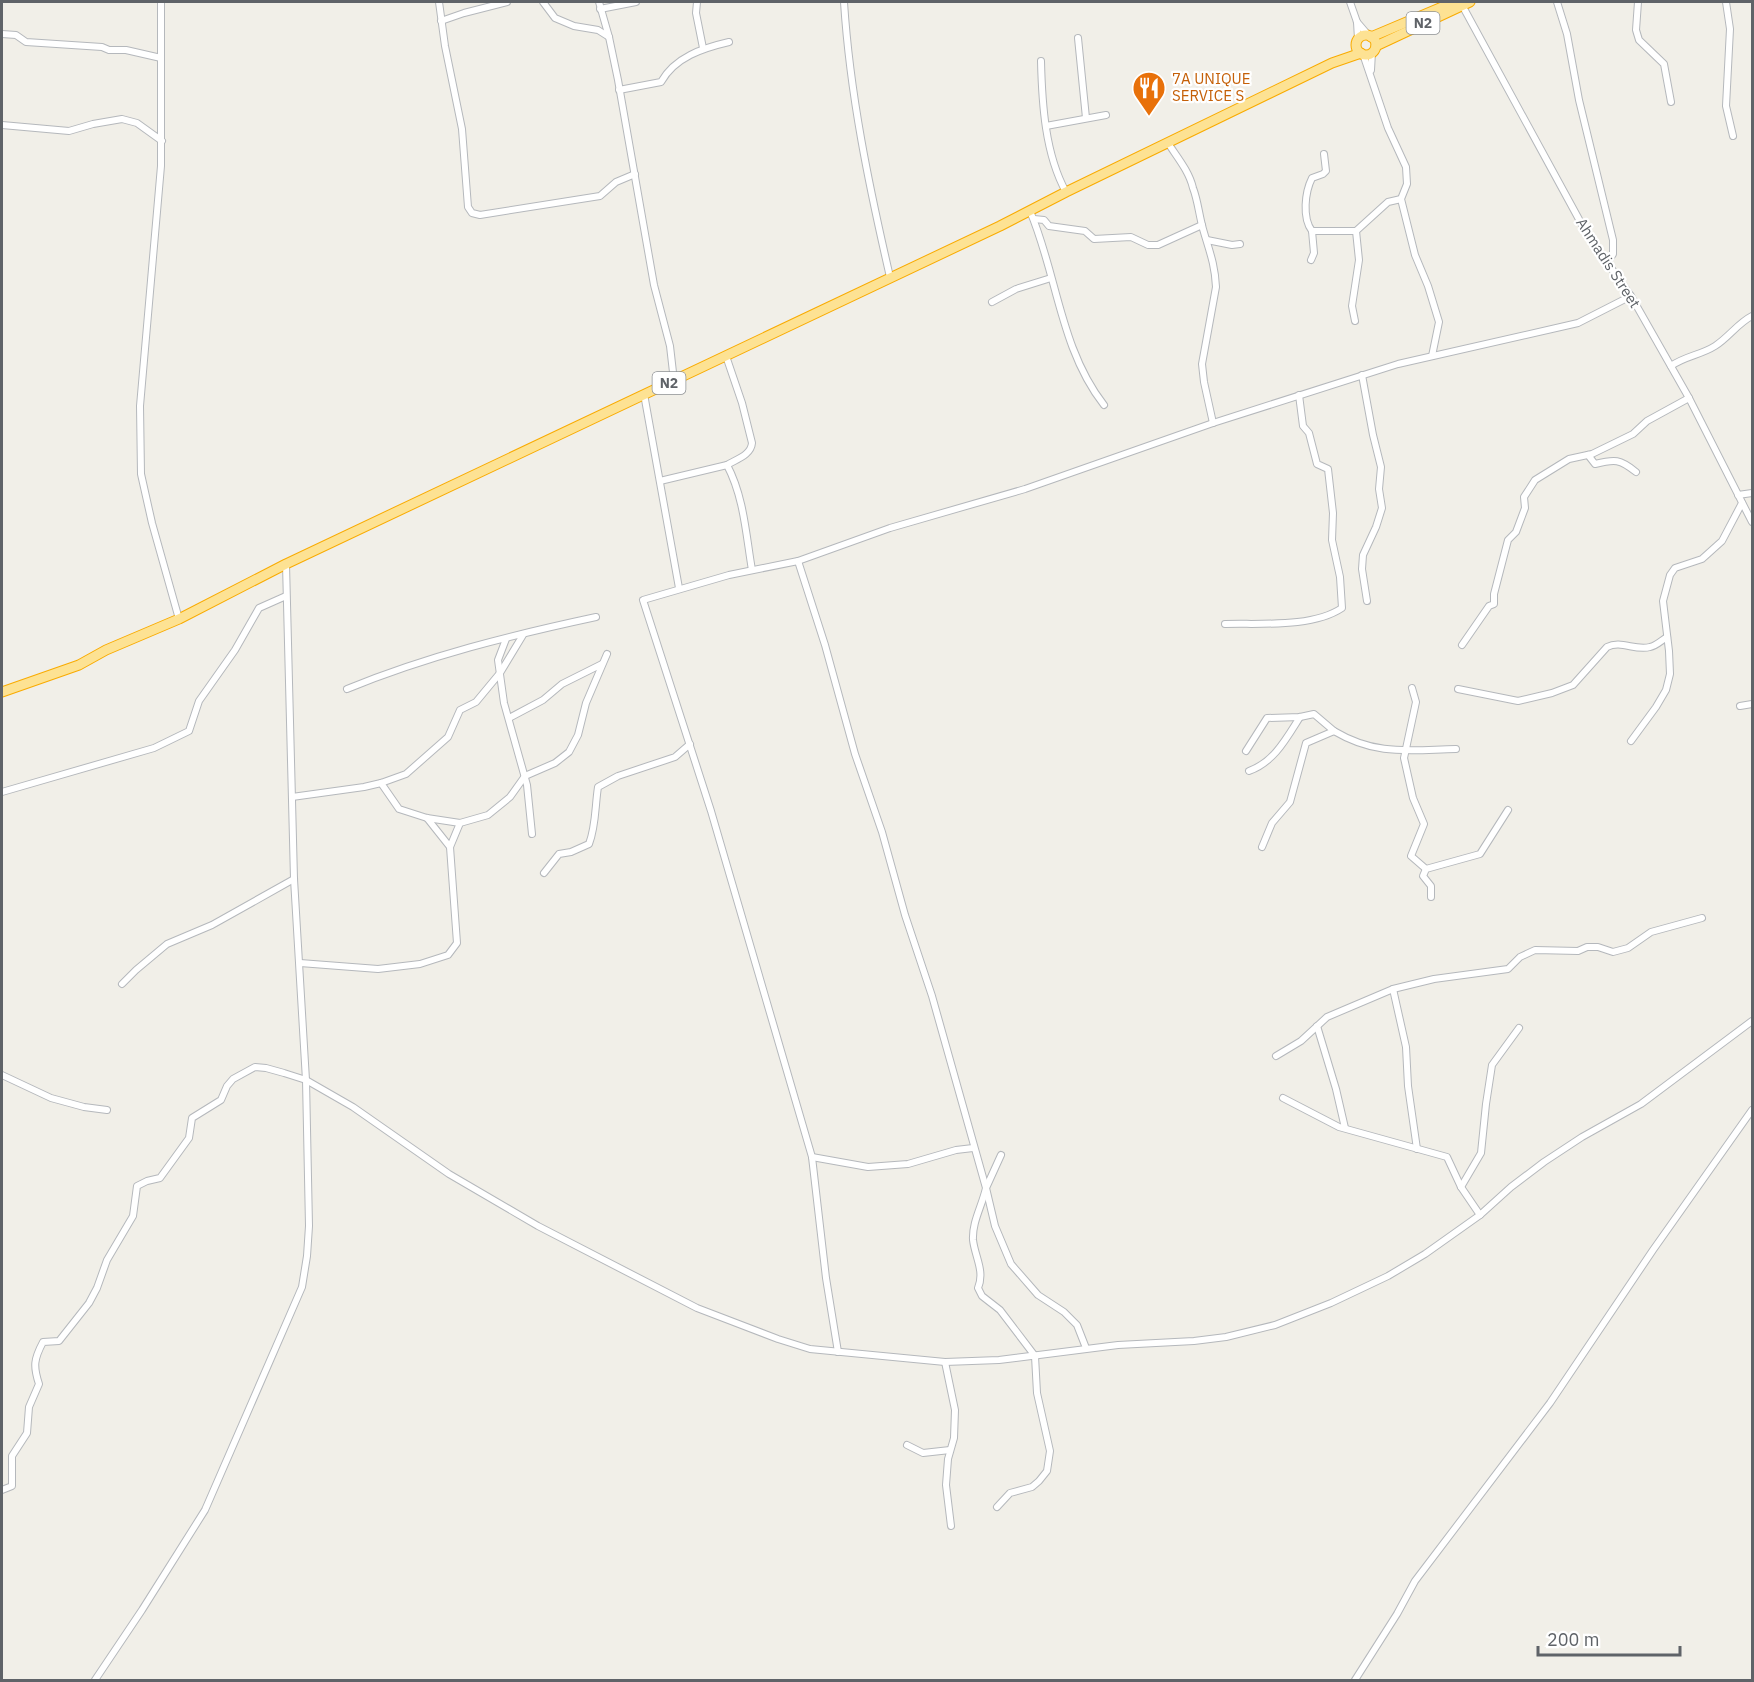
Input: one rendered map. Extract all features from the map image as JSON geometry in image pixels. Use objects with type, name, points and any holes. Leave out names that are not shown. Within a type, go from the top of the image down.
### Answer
[{"type":"highway","name":"N2","points":[[2,693],[79,665],[106,650],[179,619],[286,564],[644,394],[890,278],[1032,215],[1066,192],[1366,45],[1462,3]]},
{"type":"street","points":[[161,2],[162,141],[140,406],[141,474],[179,619]]},
{"type":"street","points":[[439,2],[462,129],[468,207],[472,213],[480,215],[600,196],[616,183],[635,174]]},
{"type":"street","points":[[441,21],[507,2]]},
{"type":"street","points":[[543,2],[555,18],[574,26],[598,30],[609,37]]},
{"type":"street","points":[[599,2],[620,90],[654,285],[670,346],[674,381]]},
{"type":"street","points":[[600,9],[636,2]]},
{"type":"street","points":[[697,2],[696,13],[703,48]]},
{"type":"street","points":[[844,2],[848,57],[857,119],[868,182],[890,278]]},
{"type":"street","points":[[1350,2],[1366,45],[1371,73],[1388,128],[1406,167],[1407,184],[1401,199],[1415,255],[1439,322],[1432,356]]},
{"type":"street","points":[[1557,2],[1567,34],[1578,100],[1613,240],[1613,254],[1607,262]]},
{"type":"street","points":[[1638,2],[1636,30],[1639,40],[1664,64],[1671,102]]},
{"type":"street","points":[[1726,2],[1730,29],[1726,106],[1733,136]]},
{"type":"street","name":"Ahmadis Street","points":[[1462,3],[1575,214],[1631,296],[1689,398],[1752,522]]},
{"type":"street","points":[[1357,22],[1366,45]]},
{"type":"street","points":[[2,34],[16,35],[26,42],[102,47],[161,58]]},
{"type":"street","points":[[1078,38],[1086,118]]},
{"type":"street","points":[[620,90],[661,82],[668,70],[703,48],[729,42]]},
{"type":"street","points":[[1041,61],[1042,111],[1059,180],[1066,192]]},
{"type":"street","points":[[1046,126],[1106,115]]},
{"type":"street","points":[[2,125],[69,131],[122,119],[137,123],[162,141]]},
{"type":"street","points":[[1168,143],[1193,185],[1212,256],[1216,288],[1202,364],[1213,423]]},
{"type":"street","points":[[1311,260],[1314,253],[1312,231],[1307,221],[1306,196],[1312,178],[1326,171],[1324,154]]},
{"type":"street","points":[[1312,231],[1356,231],[1388,202],[1401,199]]},
{"type":"street","points":[[1032,215],[1044,220],[1049,226],[1086,231],[1094,239],[1131,237],[1148,245],[1158,245],[1202,225]]},
{"type":"street","points":[[1032,215],[1048,259],[1051,278],[1075,352],[1095,393],[1104,405]]},
{"type":"street","points":[[1355,321],[1352,306],[1359,260],[1356,231]]},
{"type":"street","points":[[1207,240],[1232,245],[1240,244]]},
{"type":"street","points":[[992,302],[1016,289],[1051,278]]},
{"type":"street","points":[[838,1352],[825,1278],[812,1157],[690,744],[643,600],[679,588],[798,561],[890,528],[1025,489],[1213,423],[1398,364],[1578,323],[1631,296]]},
{"type":"street","points":[[1671,366],[1681,358],[1715,346],[1752,316]]},
{"type":"street","points":[[660,481],[727,465],[752,449],[742,403],[726,356]]},
{"type":"street","points":[[1362,375],[1381,466],[1379,489],[1382,508],[1363,555],[1362,569],[1367,601]]},
{"type":"street","points":[[644,394],[679,588]]},
{"type":"street","points":[[1225,624],[1268,625],[1308,620],[1334,613],[1342,608],[1340,577],[1332,540],[1333,513],[1328,469],[1317,464],[1309,433],[1303,426],[1299,395]]},
{"type":"street","points":[[1462,645],[1489,606],[1495,602],[1494,594],[1508,540],[1516,532],[1525,508],[1524,497],[1535,480],[1569,459],[1588,455],[1634,434],[1647,421],[1689,398]]},
{"type":"street","points":[[1588,455],[1594,464],[1609,460],[1622,461],[1636,472]]},
{"type":"street","points":[[727,465],[735,479],[740,496],[752,570]]},
{"type":"street","points":[[1738,495],[1752,493]]},
{"type":"street","points":[[1631,741],[1666,690],[1670,674],[1663,601],[1670,575],[1675,568],[1702,559],[1722,541],[1742,503]]},
{"type":"street","points":[[798,561],[825,645],[855,754],[879,822],[905,915],[932,996],[995,1226],[1011,1264],[1038,1295],[1064,1312],[1077,1325],[1086,1348]]},
{"type":"street","points":[[95,1680],[206,1510],[302,1287],[309,1226],[306,1080],[294,879],[286,564]]},
{"type":"street","points":[[2,792],[154,748],[189,731],[199,701],[235,650],[259,608],[286,596]]},
{"type":"street","points":[[347,689],[393,670],[596,617]]},
{"type":"street","points":[[292,797],[381,783],[406,774],[448,737],[460,710],[476,702],[500,673],[523,635]]},
{"type":"street","points":[[1458,689],[1518,702],[1573,685],[1606,647],[1613,644],[1641,648],[1652,647],[1667,637]]},
{"type":"street","points":[[506,639],[498,660],[508,718],[525,776],[532,834]]},
{"type":"street","points":[[381,783],[399,809],[427,818],[460,823],[488,815],[510,797],[525,776],[555,764],[569,752],[578,735],[586,703],[607,654]]},
{"type":"street","points":[[508,718],[543,700],[562,684],[603,663]]},
{"type":"street","points":[[1412,688],[1416,702],[1404,758],[1413,798],[1424,824],[1411,856],[1426,869]]},
{"type":"street","points":[[1740,706],[1752,704]]},
{"type":"street","points":[[1246,751],[1267,718],[1300,717],[1314,714],[1334,731],[1353,742],[1389,751],[1456,749]]},
{"type":"street","points":[[1249,771],[1259,767],[1280,749],[1300,717]]},
{"type":"street","points":[[1262,847],[1272,823],[1290,802],[1306,742],[1334,731]]},
{"type":"street","points":[[544,873],[559,854],[571,852],[589,844],[594,831],[598,787],[618,776],[675,757],[690,744]]},
{"type":"street","points":[[1426,869],[1480,854],[1508,810]]},
{"type":"street","points":[[427,818],[450,847]]},
{"type":"street","points":[[300,963],[378,969],[420,964],[448,955],[457,943],[450,847],[460,823]]},
{"type":"street","points":[[1426,869],[1424,876],[1431,886],[1431,897]]},
{"type":"street","points":[[122,984],[167,944],[212,925],[294,879]]},
{"type":"street","points":[[1276,1056],[1301,1041],[1327,1017],[1393,989],[1434,979],[1508,969],[1520,957],[1535,950],[1578,951],[1587,947],[1598,947],[1613,952],[1628,948],[1651,932],[1702,918]]},
{"type":"street","points":[[1393,989],[1406,1047],[1407,1086],[1417,1149]]},
{"type":"street","points":[[2,1490],[12,1486],[12,1456],[27,1433],[29,1407],[39,1384],[35,1373],[35,1358],[43,1342],[58,1341],[89,1303],[107,1260],[133,1216],[137,1186],[160,1178],[189,1138],[192,1118],[221,1100],[233,1078],[255,1067],[306,1080],[353,1107],[449,1174],[538,1226],[697,1308],[778,1340],[810,1349],[945,1362],[1035,1356],[1086,1348],[1205,1340],[1275,1325],[1331,1303],[1388,1276],[1425,1254],[1480,1215],[1544,1162],[1582,1137],[1641,1104],[1752,1021]]},
{"type":"street","points":[[1317,1026],[1345,1128]]},
{"type":"street","points":[[1461,1187],[1481,1153],[1492,1065],[1519,1028]]},
{"type":"street","points":[[2,1075],[51,1098],[84,1107],[107,1110]]},
{"type":"street","points":[[1283,1098],[1345,1128],[1447,1157],[1461,1187],[1480,1215]]},
{"type":"street","points":[[1354,1680],[1397,1614],[1415,1581],[1550,1402],[1752,1110]]},
{"type":"street","points":[[812,1157],[868,1167],[908,1164],[956,1150],[974,1148]]},
{"type":"street","points":[[997,1507],[1010,1493],[1032,1487],[1047,1471],[1050,1451],[1037,1393],[1035,1356],[1000,1310],[982,1296],[978,1288],[981,1281],[980,1264],[973,1241],[975,1221],[986,1188],[1001,1155]]},
{"type":"street","points":[[945,1362],[955,1410],[954,1438],[950,1450],[946,1485],[951,1526]]},
{"type":"street","points":[[907,1444],[923,1453],[950,1450]]},
{"type":"place","name":"7A UNIQUE SERVICE S","points":[[1149,117]]}]
